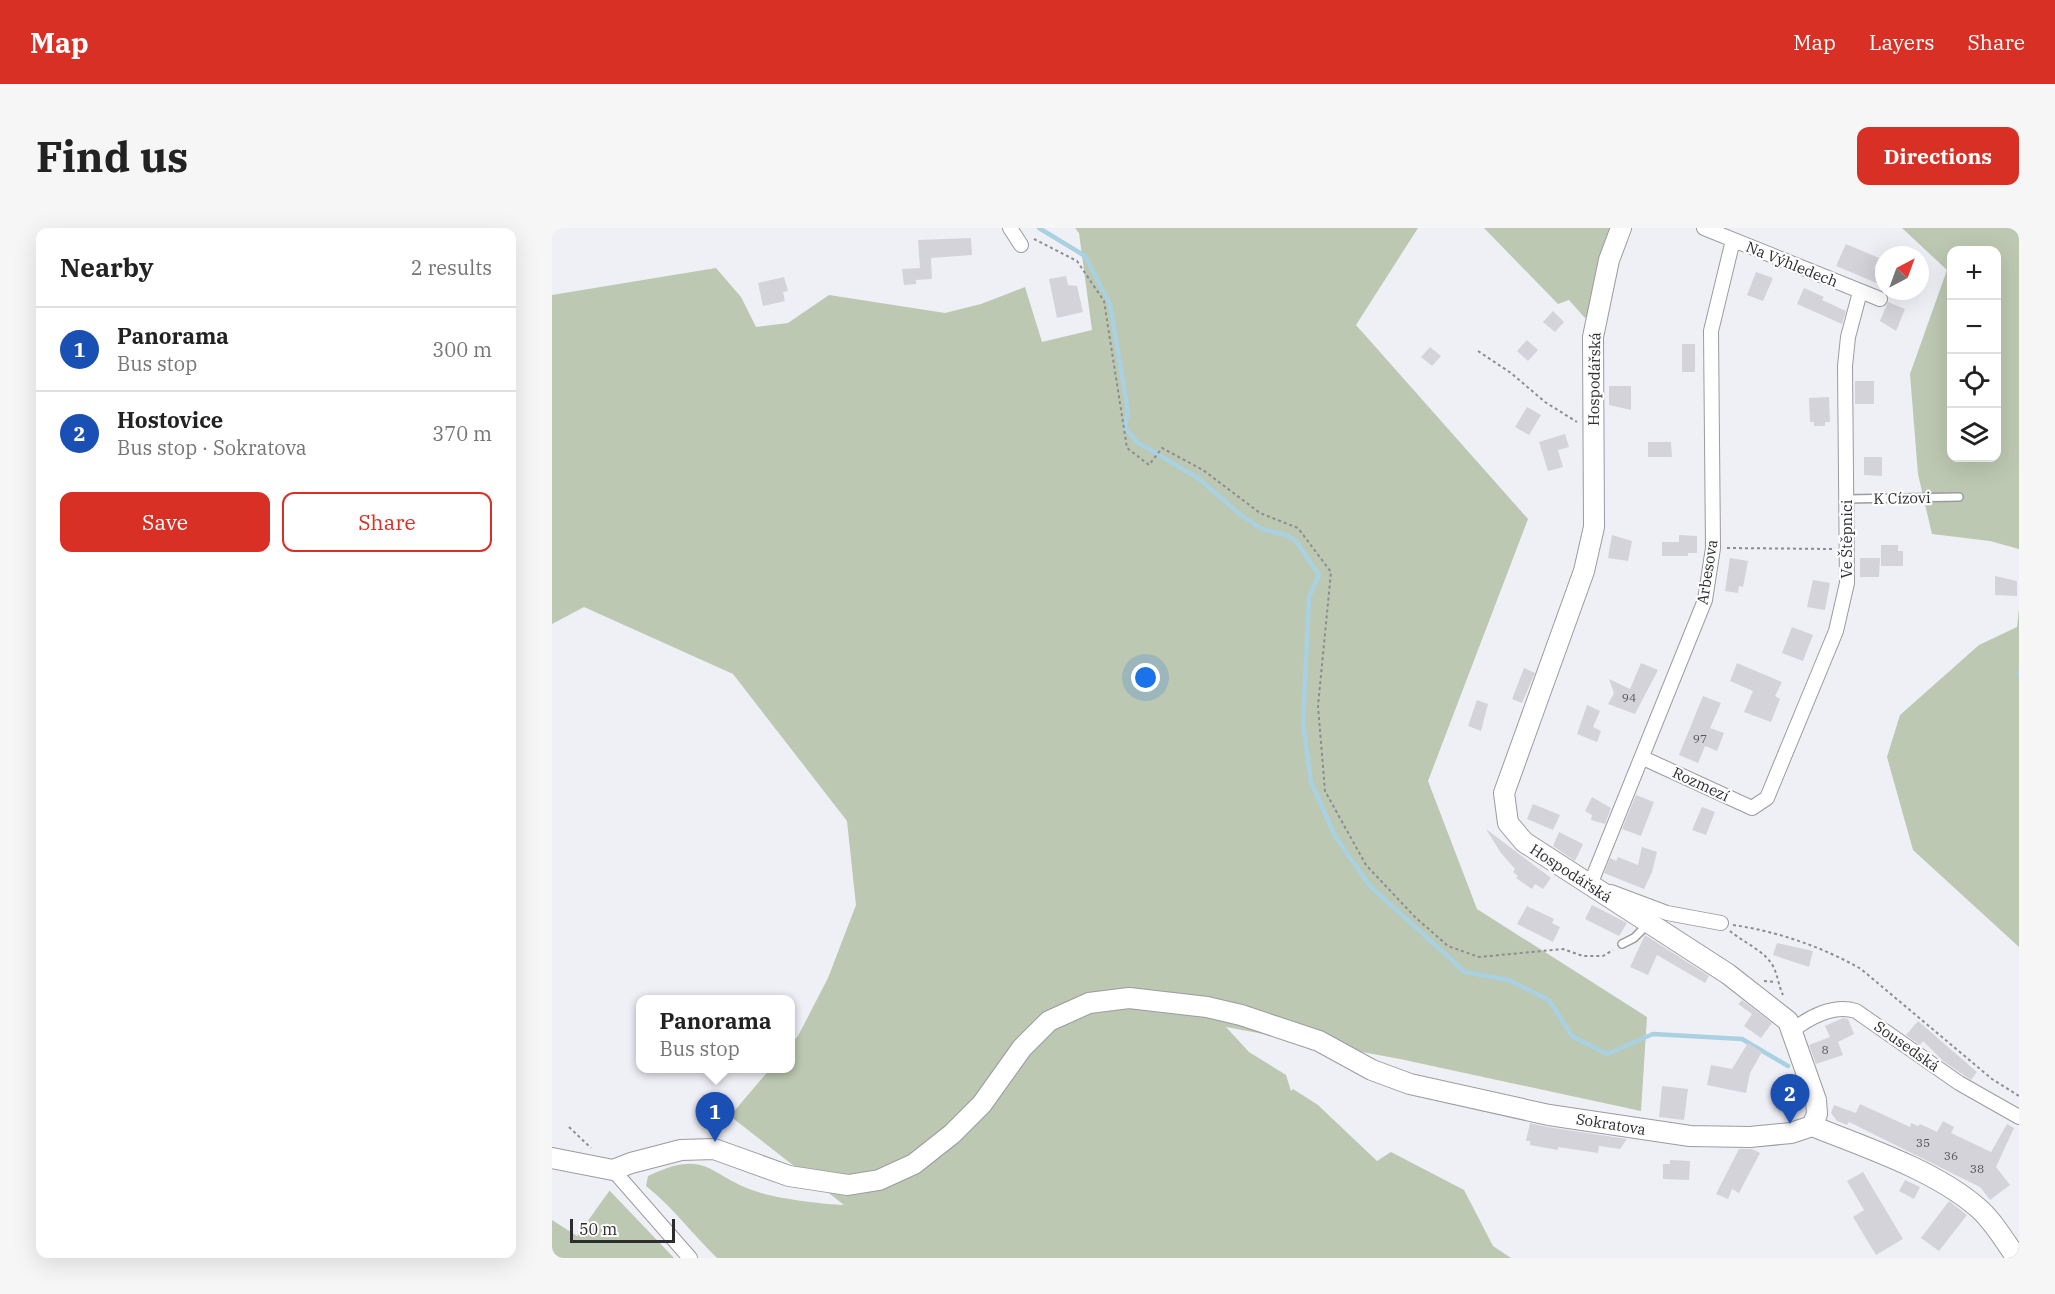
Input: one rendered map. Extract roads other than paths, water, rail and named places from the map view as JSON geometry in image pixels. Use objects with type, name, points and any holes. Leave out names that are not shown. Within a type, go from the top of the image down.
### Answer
[{"type":"street","points":[[1010,228],[1024,239]]},
{"type":"street","name":"Hospodářská","points":[[1621,228],[1609,260],[1593,337],[1594,527],[1584,571],[1504,793],[1508,823],[1524,842],[1728,974],[1788,1021],[1816,1100],[1817,1114],[1812,1125]]},
{"type":"street","name":"Na Výhledech","points":[[1704,228],[1875,297]]},
{"type":"street","name":"Arbesova","points":[[1592,887],[1705,600],[1713,548],[1711,331],[1733,240]]},
{"type":"street","name":"Ve Štěpnici","points":[[1759,806],[1767,798],[1836,631],[1847,582],[1845,366],[1848,337],[1860,292]]},
{"type":"street","name":"Rozmezí","points":[[1643,758],[1752,808],[1759,806]]},
{"type":"street","points":[[1592,887],[1618,893],[1667,913],[1721,923]]},
{"type":"street","name":"Sokratova","points":[[613,1170],[681,1150],[714,1149],[789,1176],[848,1185],[879,1180],[914,1164],[952,1134],[982,1104],[1022,1048],[1049,1021],[1089,1003],[1129,998],[1207,1007],[1241,1015],[1319,1041],[1372,1070],[1410,1084],[1549,1115],[1690,1136],[1750,1137],[1791,1133],[1812,1125]]},
{"type":"street","name":"Sousedská","points":[[1792,1031],[1804,1021],[1843,1007],[1856,1011],[1959,1083],[2019,1117]]},
{"type":"street","points":[[1812,1125],[1906,1164],[1964,1198],[1978,1208],[2017,1258]]},
{"type":"street","points":[[552,1158],[613,1170],[690,1258]]},
{"type":"lane","name":"K Cízovi","points":[[1846,499],[1959,497]]},
{"type":"lane","points":[[1622,944],[1634,938],[1650,922]]},
{"type":"waterway","points":[[1039,228],[1085,256],[1110,304],[1128,411],[1125,427],[1137,442],[1198,478],[1241,515],[1262,529],[1286,535],[1296,541],[1319,575],[1309,597],[1303,723],[1311,782],[1335,836],[1370,886],[1465,972],[1509,980],[1549,1000],[1572,1036],[1607,1054],[1653,1034],[1742,1039],[1788,1066]]},
{"type":"place","name":"Hostovice","points":[[1790,1124]]},
{"type":"place","name":"Panorama","points":[[715,1142]]}]
